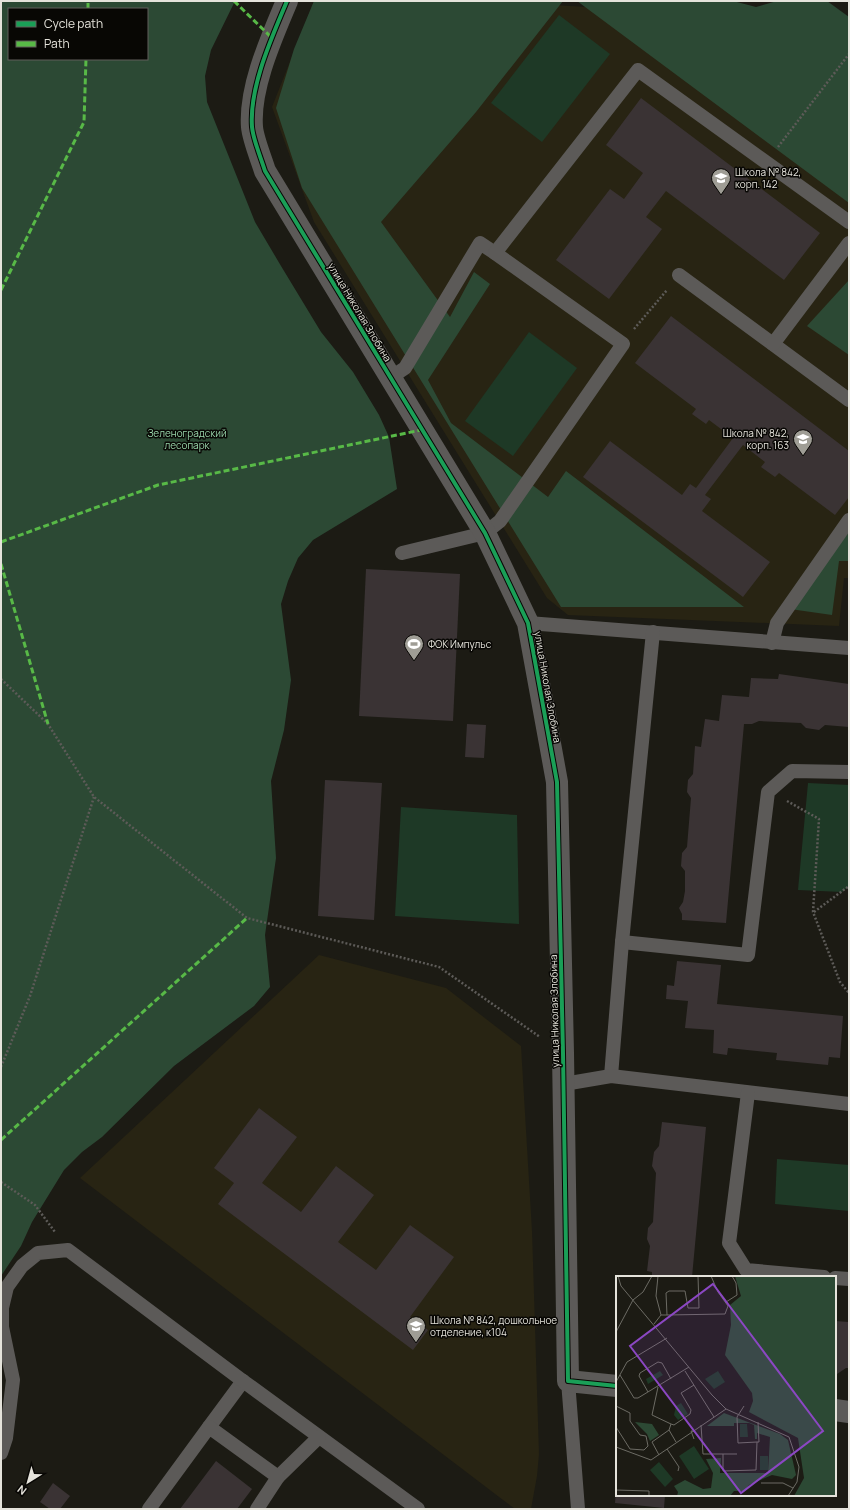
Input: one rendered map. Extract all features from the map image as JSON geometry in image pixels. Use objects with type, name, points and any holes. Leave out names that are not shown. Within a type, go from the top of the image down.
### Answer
[{"type":"street","name":"улица Николая Злобина","points":[[287,1],[272,38],[254,93],[252,127],[265,171],[484,533],[528,623],[557,782],[564,1084],[568,1381]]},
{"type":"street","points":[[568,1381],[616,1386]]},
{"type":"street","points":[[836,1410],[849,1412]]},
{"type":"lane","points":[[494,253],[638,70],[849,222]]},
{"type":"lane","points":[[390,378],[405,368],[480,243],[623,344],[500,521],[484,533],[402,553]]},
{"type":"lane","points":[[773,344],[849,243]]},
{"type":"lane","points":[[679,275],[849,400]]},
{"type":"lane","points":[[772,643],[777,623],[849,520]]},
{"type":"lane","points":[[528,623],[849,648]]},
{"type":"lane","points":[[611,1076],[622,942],[652,632]]},
{"type":"lane","points":[[622,942],[748,955],[768,792],[792,771],[849,772]]},
{"type":"lane","points":[[564,1084],[611,1076],[849,1104]]},
{"type":"lane","points":[[748,1092],[729,1243],[746,1270],[813,1276]]},
{"type":"lane","points":[[1,1453],[6,1438],[13,1380],[2,1327],[2,1308],[7,1287],[22,1266],[38,1254],[68,1250],[318,1437],[418,1509]]},
{"type":"lane","points":[[836,1278],[849,1280]]},
{"type":"lane","points":[[149,1509],[243,1381]]},
{"type":"lane","points":[[568,1381],[578,1509]]},
{"type":"lane","points":[[209,1427],[278,1477]]},
{"type":"lane","points":[[257,1509],[278,1477],[318,1437]]},
{"type":"path","points":[[766,162],[849,54]]},
{"type":"path","points":[[623,344],[679,275]]},
{"type":"path","points":[[1,679],[48,724],[94,797],[247,918],[439,967],[563,1053]]},
{"type":"path","points":[[768,792],[819,819],[813,912],[840,982],[849,993]]},
{"type":"path","points":[[1,1067],[30,996],[94,797]]},
{"type":"path","points":[[813,912],[849,886]]},
{"type":"path","points":[[1,1182],[35,1205],[68,1250]]},
{"type":"shaded area","points":[[314,1],[489,1],[836,22],[849,32],[849,578],[844,578],[839,626],[568,615],[547,598],[314,222],[272,107]]},
{"type":"shaded area","name":"Школа № 842, дошкольное отделение, к104","points":[[319,955],[446,988],[521,1046],[532,1231],[539,1454],[531,1509],[515,1509],[80,1178]]},
{"type":"green space","name":"Зеленоградский лесопарк","points":[[1,1],[235,1],[211,50],[205,76],[207,102],[255,222],[321,332],[353,372],[379,415],[389,437],[397,489],[313,540],[298,558],[288,581],[281,604],[291,680],[284,730],[271,781],[276,858],[265,935],[270,987],[254,1006],[174,1066],[102,1137],[82,1152],[64,1170],[32,1222],[21,1246],[1,1276]]},
{"type":"green space","points":[[314,1],[563,1],[476,112],[381,222],[450,317],[474,272],[490,284],[428,380],[451,423],[548,497],[566,471],[744,607],[561,607],[302,188],[276,108],[294,49]]},
{"type":"green space","points":[[577,1],[733,1],[756,7],[777,1],[827,1],[849,17],[849,203]]},
{"type":"green space","points":[[559,15],[610,54],[542,142],[491,103]]},
{"type":"green space","points":[[849,280],[849,355],[807,326]]},
{"type":"green space","points":[[529,332],[577,368],[513,456],[465,421]]},
{"type":"green space","points":[[849,532],[849,561],[839,561],[832,615],[790,609]]},
{"type":"green space","points":[[808,783],[849,785],[849,886],[842,892],[798,890]]},
{"type":"green space","points":[[401,807],[517,815],[519,924],[395,916]]},
{"type":"green space","points":[[777,1159],[849,1165],[849,1211],[775,1204]]},
{"type":"building","name":"Школа № 842, корп. 142","points":[[641,98],[820,233],[784,280],[666,191],[646,217],[662,229],[609,299],[556,260],[610,189],[624,199],[643,173],[606,145]]},
{"type":"building","name":"Школа № 842, корп. 163","points":[[671,316],[849,451],[849,497],[835,515],[779,473],[775,477],[761,467],[765,462],[743,445],[705,495],[711,499],[702,511],[770,562],[743,597],[583,477],[610,441],[682,495],[690,484],[696,488],[733,438],[709,420],[706,424],[692,414],[696,409],[635,363]]},
{"type":"building","points":[[366,569],[460,574],[453,721],[359,716]]},
{"type":"building","points":[[779,674],[849,684],[849,727],[825,725],[819,730],[806,728],[801,723],[759,721],[752,724],[744,724],[726,923],[682,920],[682,914],[679,908],[683,902],[685,891],[685,871],[681,866],[682,853],[687,847],[691,798],[687,792],[688,780],[693,774],[695,746],[701,747],[705,719],[719,721],[722,695],[749,697],[751,678],[778,679]]},
{"type":"building","points":[[467,724],[486,725],[484,758],[465,757]]},
{"type":"building","points":[[325,780],[382,783],[374,920],[318,916]]},
{"type":"building","points":[[677,961],[721,965],[717,1004],[843,1016],[840,1058],[829,1057],[828,1065],[776,1060],[777,1053],[728,1048],[727,1055],[713,1053],[714,1030],[685,1028],[688,1001],[666,999],[667,985],[674,986]]},
{"type":"building","points":[[259,1108],[297,1137],[262,1183],[301,1212],[336,1166],[374,1195],[338,1242],[376,1270],[410,1225],[454,1257],[410,1317],[428,1330],[413,1350],[218,1204],[234,1183],[214,1168]]},
{"type":"building","points":[[662,1122],[706,1127],[692,1276],[652,1276],[652,1272],[647,1271],[650,1246],[647,1239],[648,1228],[653,1222],[656,1173],[652,1166],[654,1152],[659,1146]]},
{"type":"building","points":[[836,1321],[849,1322],[849,1368],[846,1368],[837,1374]]},
{"type":"building","points":[[216,1461],[252,1489],[237,1509],[180,1509]]},
{"type":"building","points":[[53,1483],[70,1496],[60,1509],[50,1509],[40,1502]]},
{"type":"building","points":[[616,1489],[616,1496],[665,1496],[664,1508],[615,1503]]},
{"type":"marked path","points":[[88,1],[88,8]]},
{"type":"marked path","points":[[234,1],[272,38]]},
{"type":"marked path","points":[[1,290],[84,122],[86,60]]},
{"type":"marked path","points":[[1,542],[158,485],[421,430]]},
{"type":"marked path","points":[[1,564],[48,724]]},
{"type":"marked path","points":[[1,1140],[247,918]]},
{"type":"cycle path","points":[[287,1],[263,62],[254,96],[252,127],[255,143],[265,171],[485,533],[528,623],[557,782],[568,1381],[616,1386]]},
{"type":"place","name":"Школа № 842, корп. 142","points":[[721,195]]},
{"type":"place","name":"Школа № 842, корп. 163","points":[[803,456]]},
{"type":"place","name":"ФОК Импульс","points":[[414,661]]},
{"type":"place","name":"Школа № 842, дошкольное отделение, к104","points":[[416,1343]]}]
